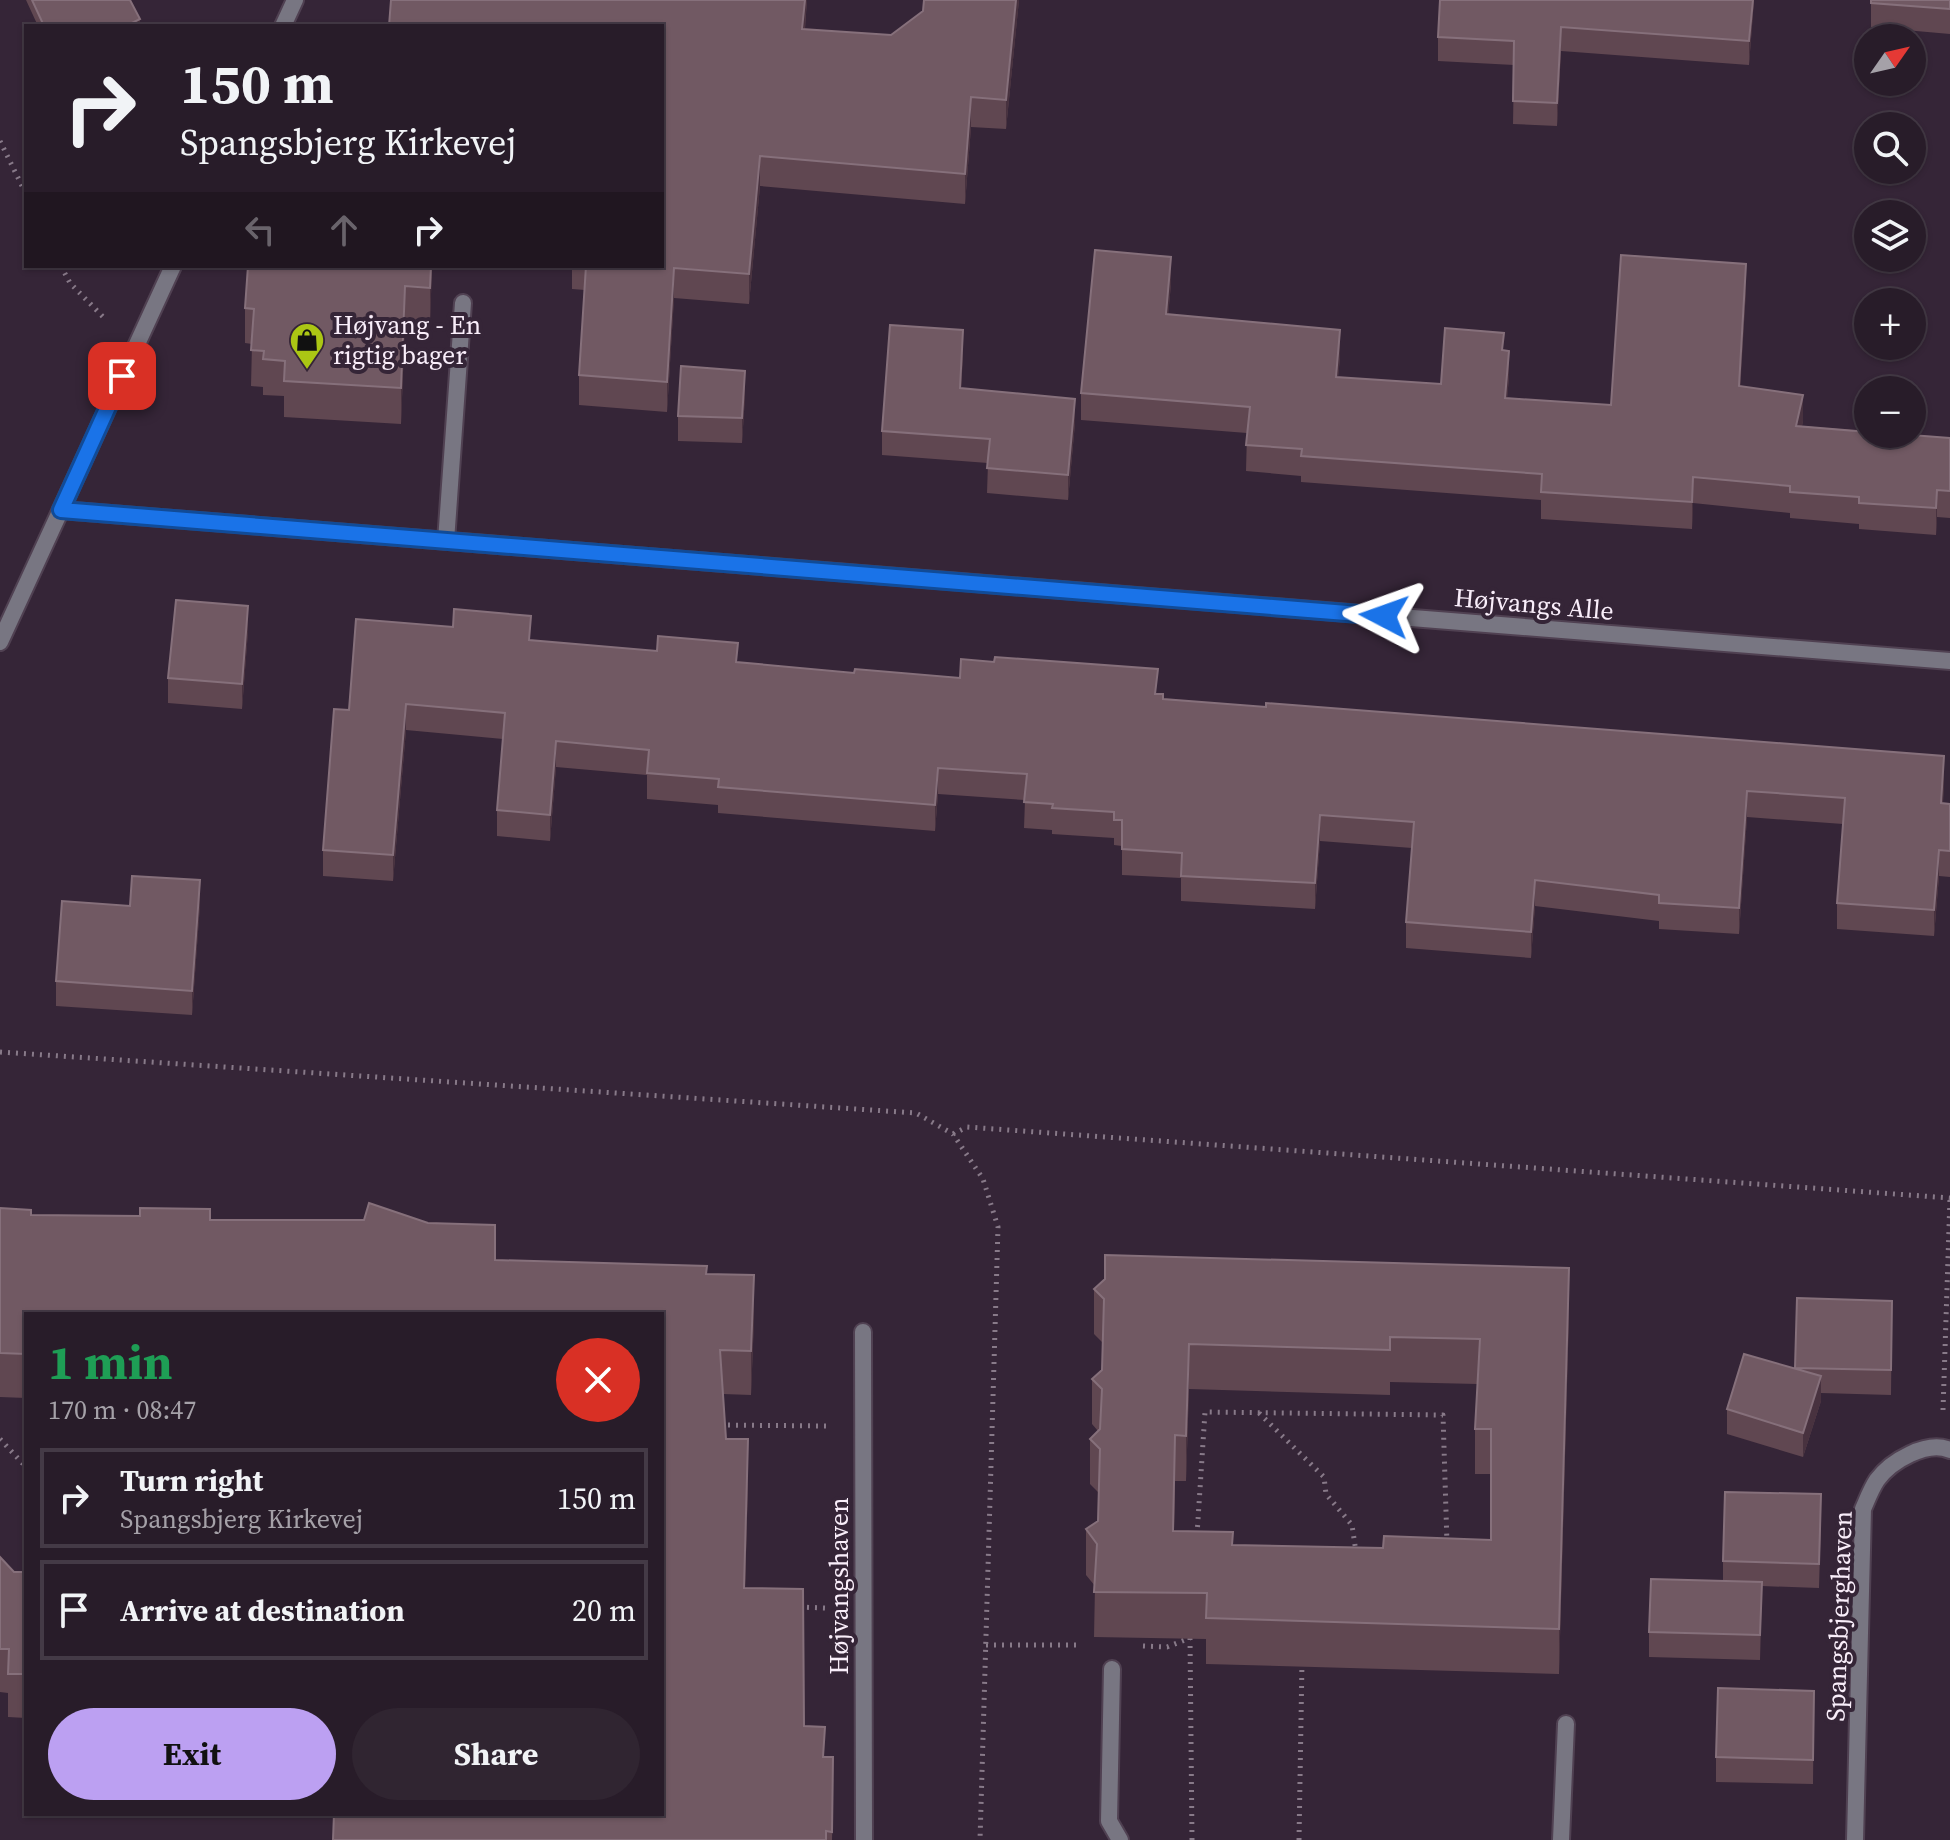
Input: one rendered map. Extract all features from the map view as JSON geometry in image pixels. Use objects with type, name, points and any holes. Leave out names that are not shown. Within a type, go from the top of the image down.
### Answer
[{"type":"street","points":[[284,24],[295,0]]},
{"type":"street","points":[[0,642],[172,268]]},
{"type":"street","points":[[446,541],[463,303]]},
{"type":"street","name":"Højvangs Alle","points":[[61,510],[1950,661]]},
{"type":"street","name":"Højvangshaven","points":[[863,1332],[864,1840]]},
{"type":"street","name":"Spangsbjerghaven","points":[[1855,1840],[1863,1509],[1878,1479],[1905,1456],[1946,1448]]},
{"type":"street","points":[[1112,1669],[1109,1821],[1120,1840]]},
{"type":"street","points":[[1561,1840],[1566,1724]]},
{"type":"path","points":[[0,141],[24,190]]},
{"type":"path","points":[[62,268],[70,283],[134,350]]},
{"type":"path","points":[[0,1052],[916,1113],[953,1134],[983,1179],[998,1227],[980,1840]]},
{"type":"path","points":[[953,1134],[967,1127],[983,1128],[1950,1198],[1946,1448]]},
{"type":"path","points":[[1196,1543],[1205,1412],[1443,1415],[1448,1556]]},
{"type":"path","points":[[1258,1412],[1324,1477],[1326,1494],[1352,1525],[1356,1552]]},
{"type":"path","points":[[708,1425],[863,1426]]},
{"type":"path","points":[[0,1439],[24,1465]]},
{"type":"path","points":[[1343,1551],[1371,1553]]},
{"type":"path","points":[[786,1607],[863,1610]]},
{"type":"path","points":[[1191,1622],[1192,1840]]},
{"type":"path","points":[[1140,1646],[1167,1647],[1190,1638]]},
{"type":"path","points":[[986,1645],[1086,1645]]},
{"type":"path","points":[[1299,1840],[1302,1657]]},
{"type":"building","points":[[32,0],[130,0],[140,19],[130,24],[43,24]]},
{"type":"building","points":[[391,0],[805,0],[802,29],[891,35],[923,11],[924,0],[1016,0],[1006,100],[971,97],[965,174],[760,156],[749,274],[674,268],[667,382],[579,375],[586,268],[664,268],[664,24],[389,24]]},
{"type":"building","points":[[1440,0],[1753,0],[1749,41],[1561,27],[1557,103],[1513,101],[1514,41],[1438,37]]},
{"type":"building","points":[[1871,0],[1950,0],[1950,9],[1871,3]]},
{"type":"building","points":[[1095,250],[1171,257],[1166,314],[1340,330],[1336,377],[1441,384],[1445,328],[1504,333],[1502,350],[1509,351],[1505,398],[1611,405],[1621,255],[1746,264],[1739,386],[1803,395],[1796,426],[1854,431],[1854,448],[1926,448],[1926,436],[1950,438],[1950,491],[1937,490],[1936,508],[1859,503],[1859,497],[1790,492],[1790,486],[1693,477],[1692,502],[1541,492],[1542,474],[1301,456],[1302,449],[1246,445],[1250,407],[1081,393]]},
{"type":"building","points":[[248,268],[431,268],[430,288],[405,286],[401,388],[284,381],[285,361],[263,359],[264,351],[251,350],[254,309],[245,308]]},
{"type":"building","points":[[890,325],[963,330],[960,388],[1075,399],[1068,475],[987,468],[990,439],[882,431]]},
{"type":"building","points":[[681,366],[745,371],[742,418],[678,416]]},
{"type":"building","points":[[176,600],[248,606],[242,684],[168,678]]},
{"type":"building","points":[[454,609],[531,616],[529,640],[657,651],[658,636],[738,643],[736,662],[854,673],[855,669],[960,678],[961,659],[994,662],[995,657],[1158,669],[1155,694],[1163,694],[1163,699],[1266,707],[1266,703],[1944,756],[1941,803],[1950,804],[1950,851],[1939,850],[1934,910],[1837,903],[1845,798],[1747,791],[1739,908],[1659,903],[1659,895],[1535,880],[1531,932],[1406,922],[1414,822],[1320,815],[1315,883],[1181,876],[1182,853],[1122,849],[1122,820],[1114,820],[1114,812],[1052,808],[1053,804],[1024,802],[1027,774],[938,768],[935,805],[718,787],[719,779],[647,773],[649,750],[556,741],[550,815],[497,810],[505,713],[406,704],[393,855],[323,850],[334,709],[349,710],[356,619],[453,627]]},
{"type":"building","points":[[132,876],[200,880],[192,991],[56,981],[62,901],[130,906]]},
{"type":"building","points":[[369,1203],[428,1223],[495,1225],[495,1260],[707,1266],[706,1274],[754,1275],[751,1351],[720,1350],[726,1439],[748,1439],[744,1588],[803,1589],[804,1726],[825,1727],[823,1757],[833,1757],[832,1832],[826,1831],[826,1840],[333,1840],[334,1816],[664,1816],[664,1312],[24,1312],[24,1354],[0,1353],[0,1208],[31,1210],[31,1215],[140,1216],[140,1208],[210,1209],[210,1220],[364,1220]]},
{"type":"building","points":[[1105,1255],[1569,1268],[1559,1629],[1206,1618],[1207,1593],[1094,1592],[1097,1544],[1086,1529],[1098,1521],[1100,1449],[1090,1439],[1100,1429],[1102,1389],[1092,1379],[1102,1370],[1104,1299],[1094,1289],[1105,1279]],"holes":[[[1390,1337],[1480,1339],[1475,1429],[1491,1429],[1491,1540],[1384,1536],[1383,1548],[1232,1545],[1233,1532],[1173,1531],[1175,1435],[1186,1436],[1189,1344],[1390,1350]]]},
{"type":"building","points":[[1797,1298],[1892,1301],[1891,1370],[1795,1368]]},
{"type":"building","points":[[1744,1354],[1821,1376],[1803,1433],[1727,1409]]},
{"type":"building","points":[[1725,1492],[1821,1494],[1819,1564],[1723,1561]]},
{"type":"building","points":[[0,1557],[14,1572],[24,1572],[24,1674],[8,1674],[9,1649],[0,1649]]},
{"type":"building","points":[[1651,1579],[1762,1582],[1760,1635],[1649,1632]]},
{"type":"building","points":[[1718,1688],[1814,1691],[1813,1760],[1716,1757]]},
{"type":"place","name":"Højvang - En rigtig bager","points":[[307,371]]},
{"type":"route","points":[[122,376],[61,510],[1384,616]]}]
